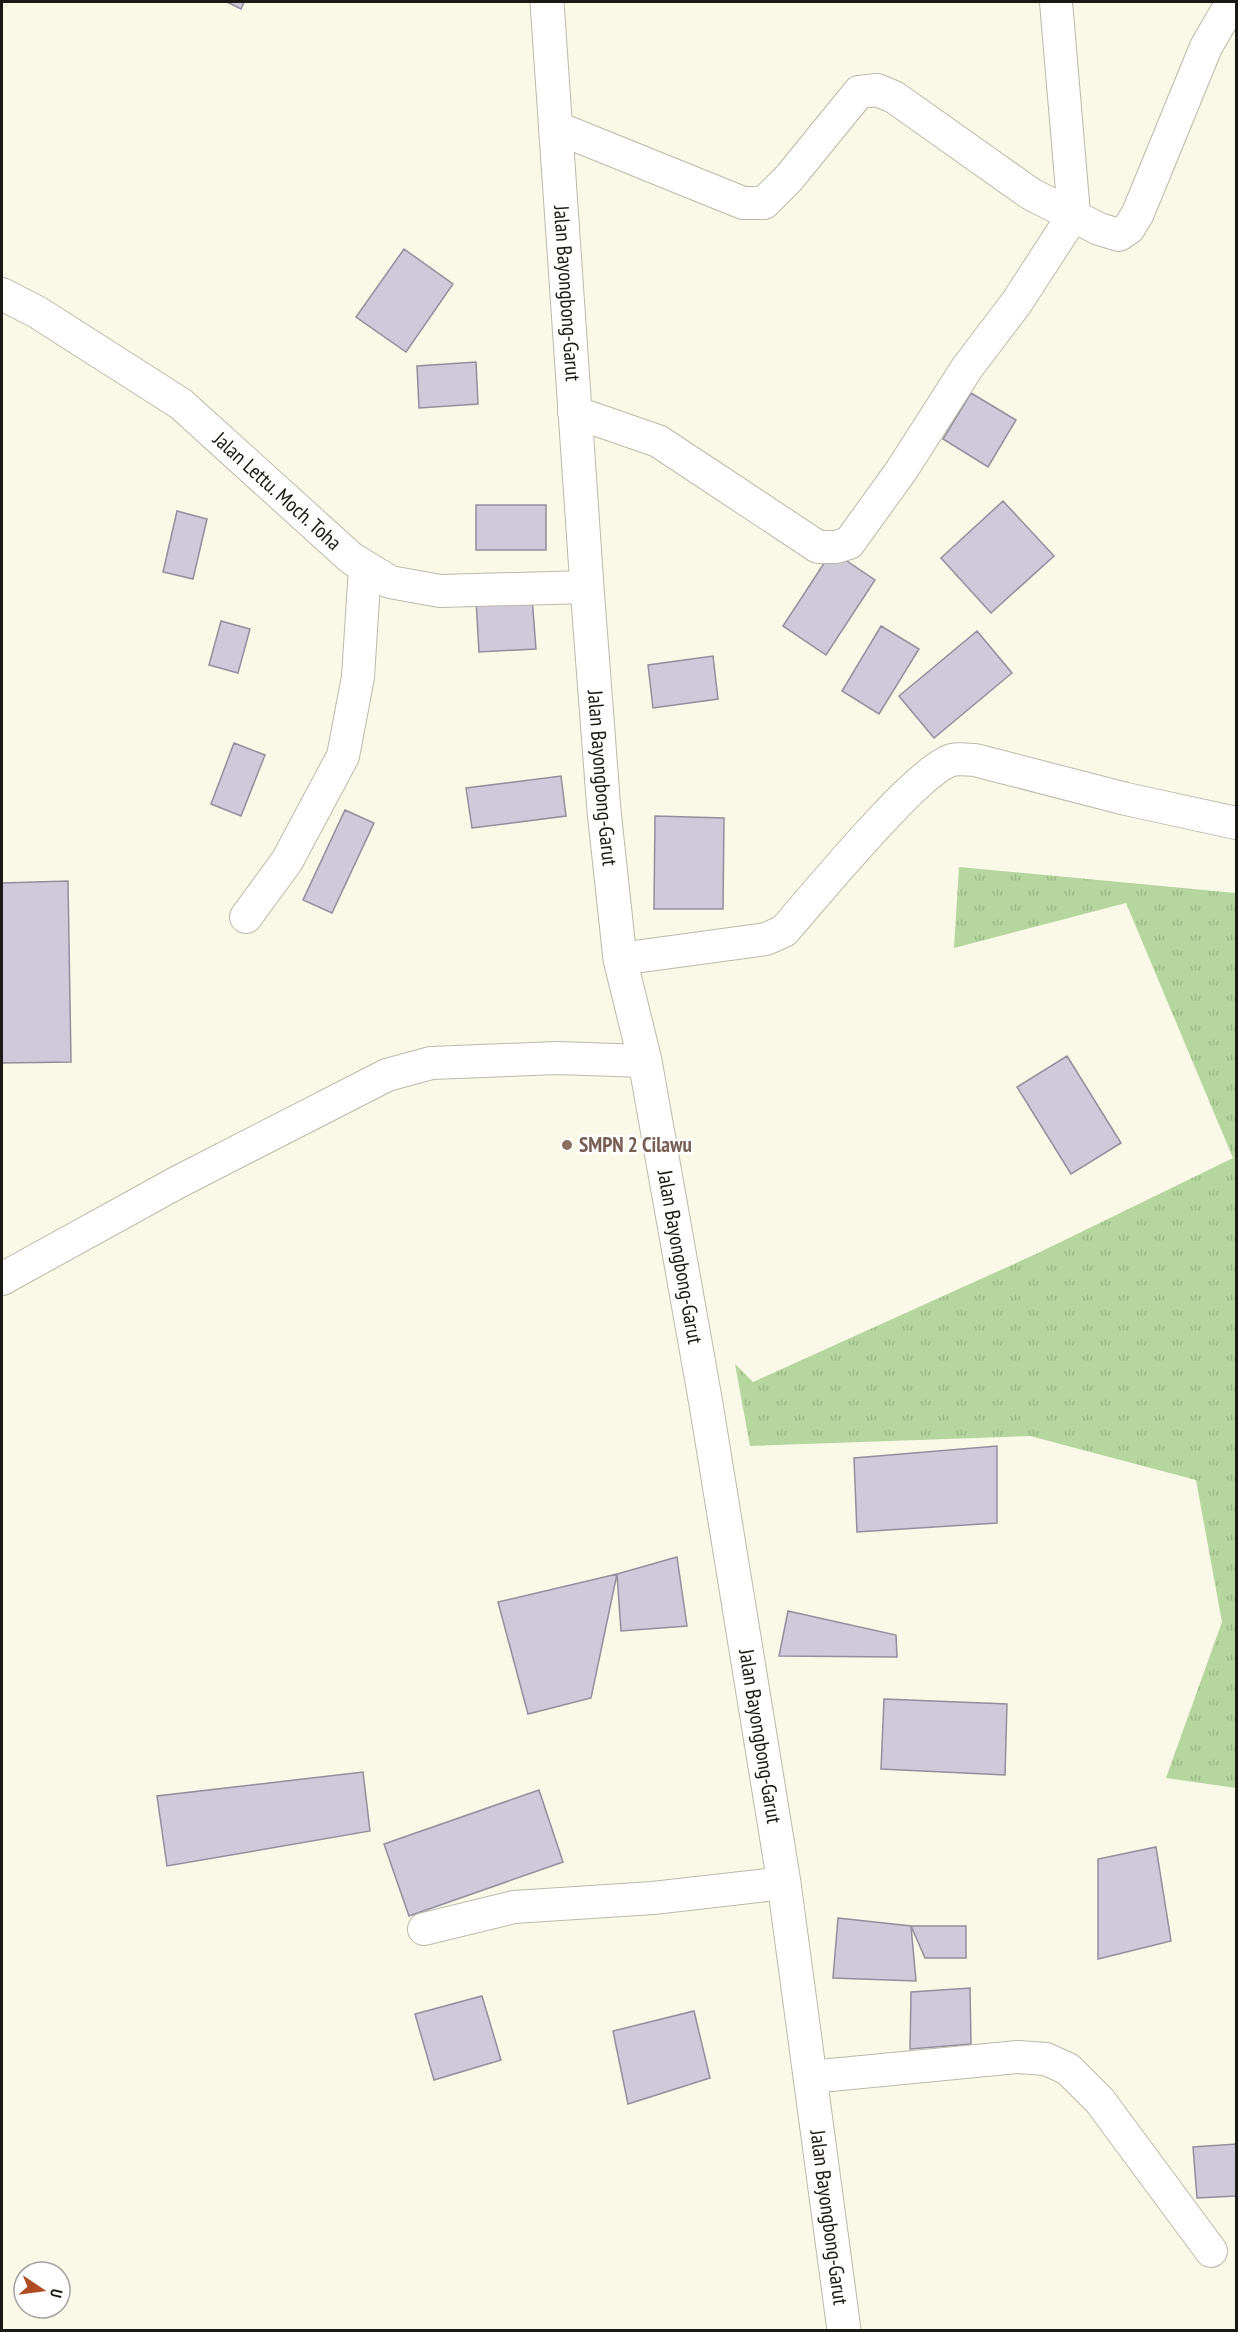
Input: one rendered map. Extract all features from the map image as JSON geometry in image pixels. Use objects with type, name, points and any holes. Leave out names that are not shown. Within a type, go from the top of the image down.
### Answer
[{"type":"main road","name":"Jalan Bayongbong-Garut","points":[[547,2],[574,412],[604,811],[620,959],[645,1061],[706,1404],[784,1883],[844,2331]]},
{"type":"street","points":[[574,412],[658,441],[818,547],[836,547],[849,543],[901,471],[967,368],[1017,302],[1074,214],[1056,2]]},
{"type":"street","points":[[555,127],[744,203],[764,203],[789,178],[859,92],[877,90],[894,97],[1030,194],[1074,214],[1099,229],[1119,235],[1129,228],[1138,213],[1206,47],[1232,2]]},
{"type":"street","name":"Jalan Lettu. Moch. Toha","points":[[2,294],[37,312],[182,404],[351,558],[390,582],[440,591],[587,587]]},
{"type":"street","points":[[246,917],[287,861],[343,756],[358,677],[366,567]]},
{"type":"street","points":[[620,959],[766,939],[784,931],[879,823],[931,773],[952,760],[975,760],[1126,799],[1236,823]]},
{"type":"street","points":[[2,1279],[178,1182],[387,1075],[431,1063],[557,1058],[645,1061]]},
{"type":"street","points":[[424,1929],[514,1907],[653,1898],[784,1883]]},
{"type":"street","points":[[810,2077],[1018,2057],[1046,2059],[1068,2069],[1100,2101],[1211,2251]]},
{"type":"green space","points":[[959,867],[1236,893],[1236,1788],[1166,1778],[1222,1622],[1196,1480],[1030,1436],[750,1446],[735,1364],[753,1382],[1036,1254],[1233,1158],[1126,903],[954,948]]},
{"type":"building","points":[[227,2],[244,2],[241,9]]},
{"type":"building","points":[[404,249],[453,284],[406,352],[356,317]]},
{"type":"building","points":[[476,362],[478,404],[419,408],[417,366]]},
{"type":"building","points":[[971,393],[1016,420],[988,467],[943,439]]},
{"type":"building","points":[[1003,501],[1054,556],[991,613],[941,558]]},
{"type":"building","points":[[476,505],[546,505],[546,550],[476,550]]},
{"type":"building","points":[[177,511],[207,519],[193,579],[163,572]]},
{"type":"building","points":[[832,551],[875,580],[826,655],[783,626]]},
{"type":"building","points":[[532,597],[536,649],[479,652],[476,600]]},
{"type":"building","points":[[221,621],[250,629],[238,673],[209,665]]},
{"type":"building","points":[[881,626],[919,649],[879,714],[842,691]]},
{"type":"building","points":[[977,631],[1012,673],[934,738],[899,696]]},
{"type":"building","points":[[713,656],[718,699],[653,708],[648,665]]},
{"type":"building","points":[[234,743],[265,755],[241,816],[211,804]]},
{"type":"building","points":[[561,776],[566,816],[472,828],[466,788]]},
{"type":"building","points":[[345,810],[374,823],[332,913],[303,900]]},
{"type":"building","points":[[655,816],[724,818],[723,909],[654,909]]},
{"type":"building","points":[[68,881],[71,1062],[2,1063],[2,883]]},
{"type":"building","points":[[1067,1056],[1121,1143],[1071,1174],[1017,1087]]},
{"type":"building","points":[[997,1446],[997,1523],[857,1532],[854,1458]]},
{"type":"building","points":[[677,1557],[687,1626],[621,1631],[617,1574]]},
{"type":"building","points":[[617,1574],[591,1698],[528,1714],[498,1602]]},
{"type":"building","points":[[788,1611],[896,1635],[897,1657],[779,1656]]},
{"type":"building","points":[[884,1699],[1007,1704],[1005,1775],[881,1769]]},
{"type":"building","points":[[363,1772],[370,1831],[167,1866],[157,1796]]},
{"type":"building","points":[[539,1790],[563,1862],[409,1916],[384,1844]]},
{"type":"building","points":[[1156,1847],[1171,1941],[1098,1959],[1098,1859]]},
{"type":"building","points":[[838,1918],[911,1926],[916,1981],[833,1978]]},
{"type":"building","points":[[911,1926],[966,1926],[966,1958],[925,1958]]},
{"type":"building","points":[[970,1988],[971,2044],[910,2049],[911,1992]]},
{"type":"building","points":[[482,1996],[501,2060],[434,2080],[415,2014]]},
{"type":"building","points":[[694,2011],[710,2078],[628,2104],[613,2031]]},
{"type":"building","points":[[1236,2144],[1236,2196],[1197,2198],[1193,2147]]},
{"type":"place","name":"SMPN 2 Cilawu","points":[[567,1145]]}]
